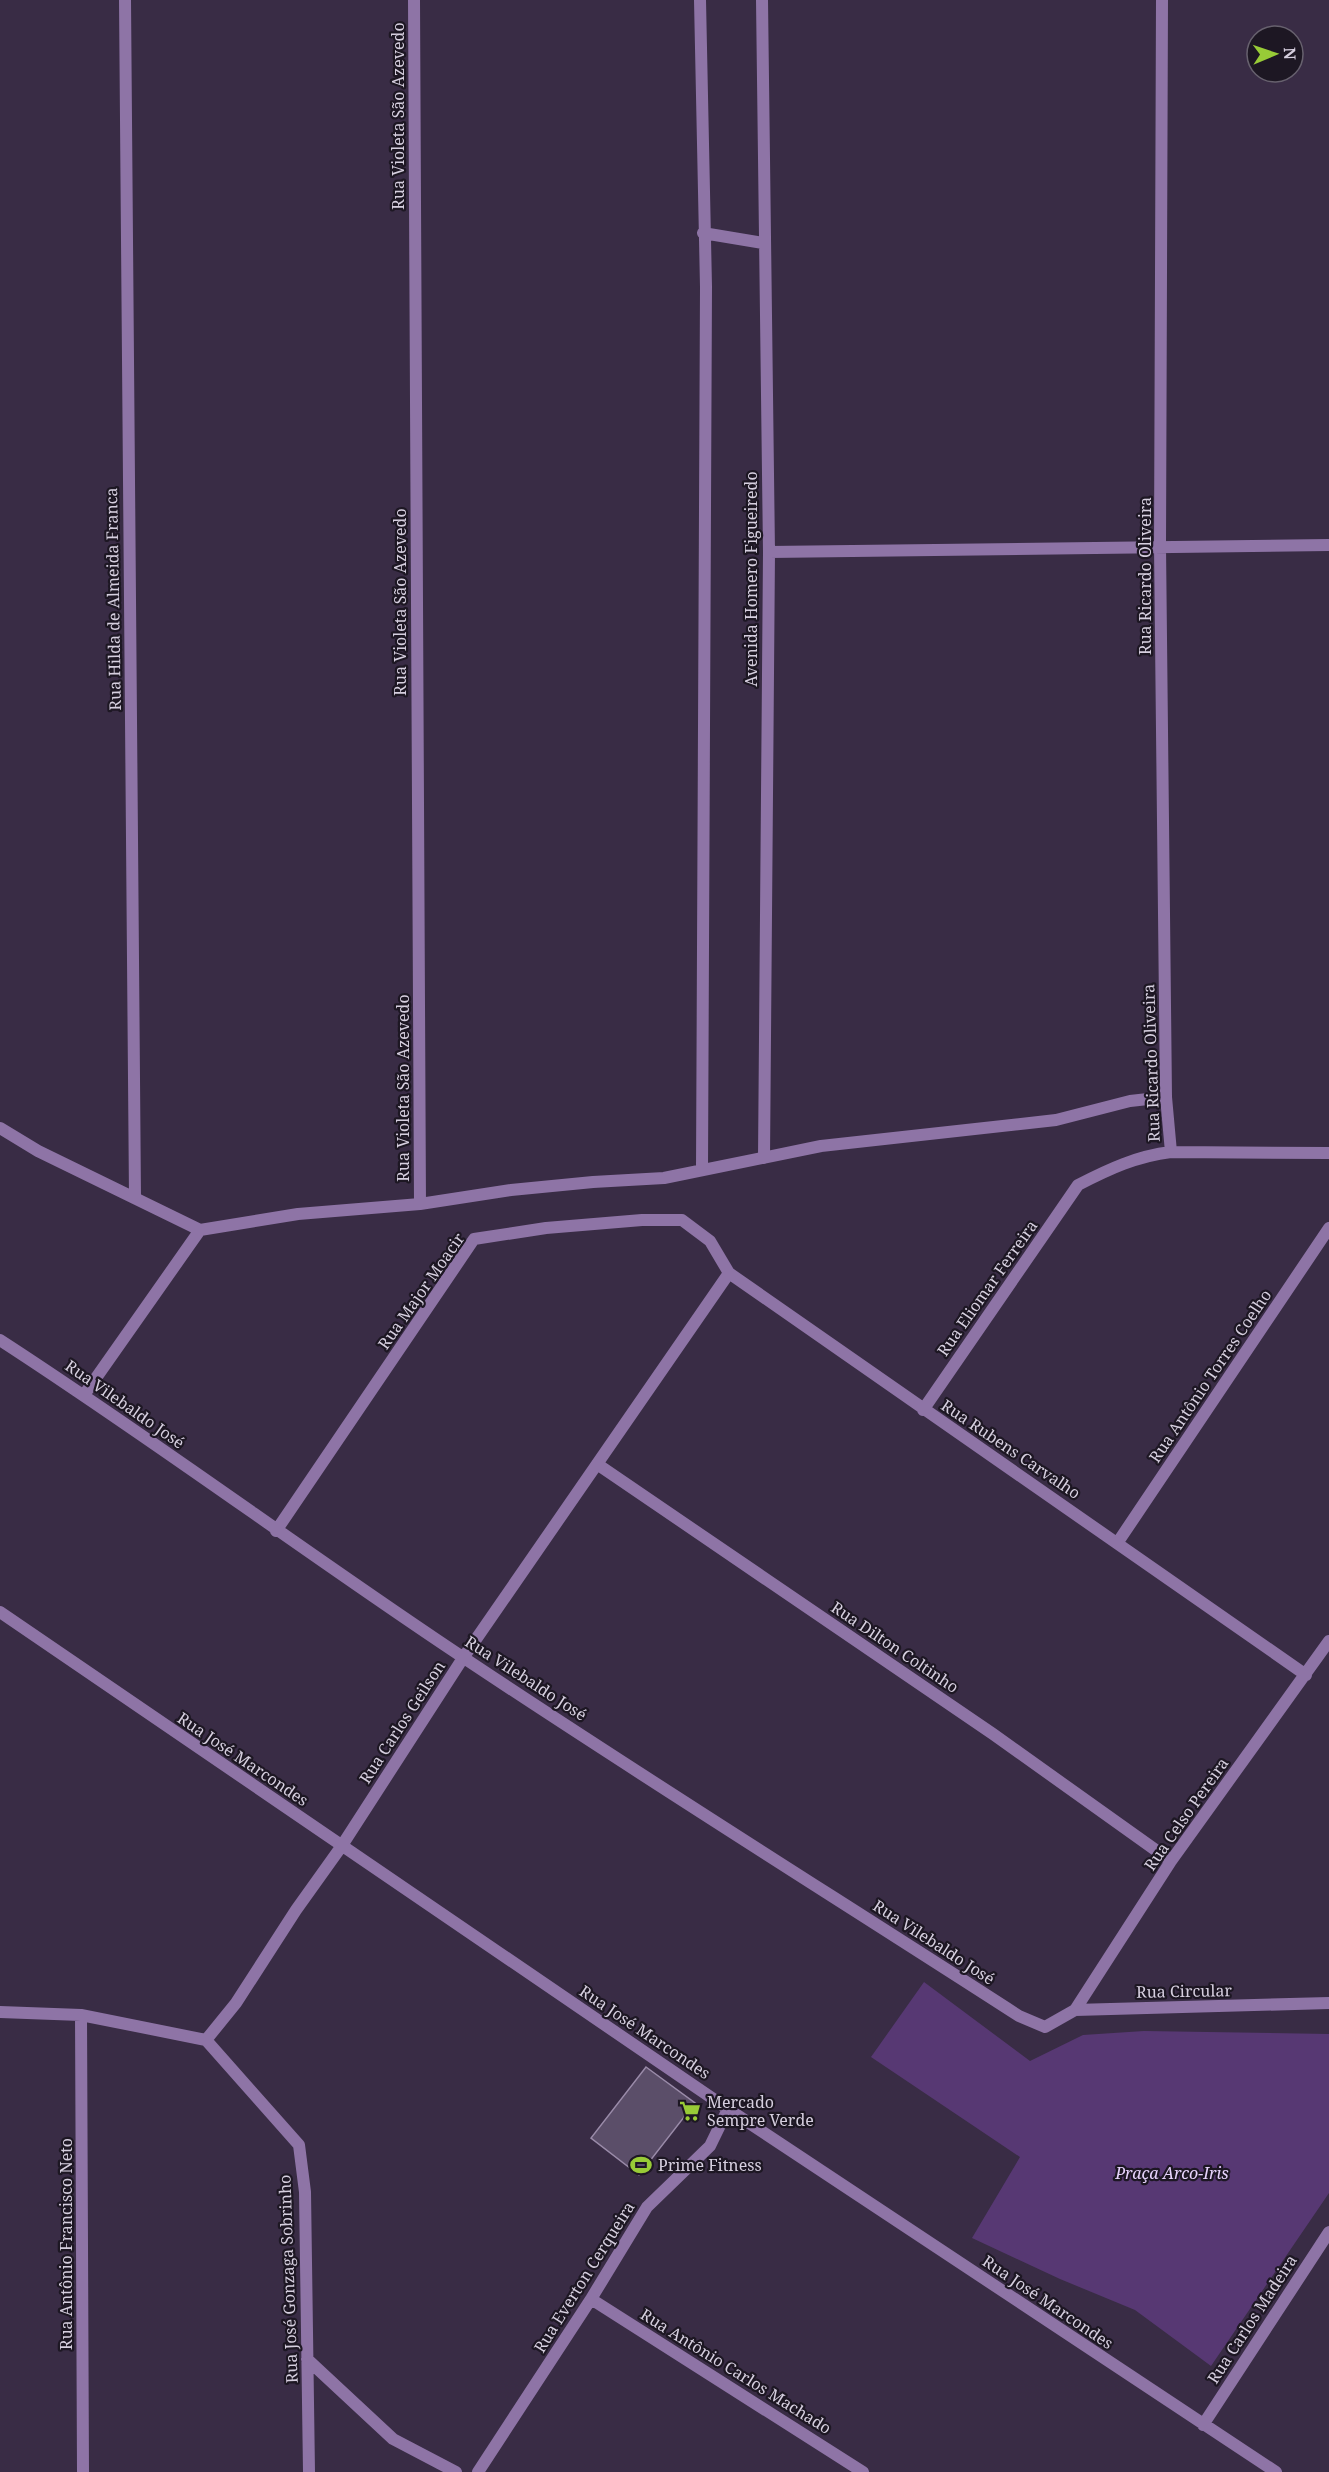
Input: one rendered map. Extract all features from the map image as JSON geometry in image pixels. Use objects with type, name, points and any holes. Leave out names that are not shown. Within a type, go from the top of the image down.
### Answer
[{"type":"street","name":"Rua Hilda de Almeida Franca","points":[[125,0],[135,1198]]},
{"type":"street","name":"Rua Violeta São Azevedo","points":[[414,0],[420,1204]]},
{"type":"street","points":[[700,0],[706,359],[702,1170]]},
{"type":"street","name":"Avenida Homero Figueiredo","points":[[762,0],[769,552],[764,1158]]},
{"type":"street","name":"Rua Ricardo Oliveira","points":[[1162,0],[1161,546],[1166,1097],[1171,1152]]},
{"type":"street","points":[[703,233],[764,243]]},
{"type":"street","points":[[769,552],[1329,545]]},
{"type":"street","points":[[0,1128],[38,1151],[200,1230],[298,1214],[420,1204],[511,1190],[664,1178],[821,1146],[1056,1120],[1130,1101],[1166,1097]]},
{"type":"street","points":[[1171,1152],[1329,1153]]},
{"type":"street","name":"Rua Eliomar Ferreira","points":[[923,1410],[1078,1185],[1126,1162],[1147,1155],[1171,1152]]},
{"type":"street","name":"Rua Major Moacir","points":[[276,1531],[474,1239],[546,1228],[682,1220],[710,1241]]},
{"type":"street","name":"Rua Antônio Torres Coelho","points":[[1118,1542],[1329,1227]]},
{"type":"street","points":[[84,1395],[200,1230]]},
{"type":"street","name":"Rua Rubens Carvalho","points":[[710,1241],[729,1273],[1306,1674]]},
{"type":"street","name":"Rua Carlos Geilson","points":[[209,2036],[232,2008],[463,1658],[729,1273]]},
{"type":"street","name":"Rua Vilebaldo José","points":[[0,1340],[84,1395],[276,1531],[463,1658],[1019,2016],[1045,2027]]},
{"type":"street","name":"Rua Dilton Coltinho","points":[[597,1464],[993,1734],[1171,1861]]},
{"type":"street","name":"Rua José Marcondes","points":[[0,1612],[728,2109],[1276,2472]]},
{"type":"street","name":"Rua Celso Pereira","points":[[1075,2010],[1171,1861],[1329,1641]]},
{"type":"street","name":"Rua Circular","points":[[1045,2027],[1075,2010],[1329,2003]]},
{"type":"street","points":[[0,2012],[81,2015],[209,2036]]},
{"type":"street","name":"Rua Antônio Francisco Neto","points":[[81,2015],[83,2472]]},
{"type":"street","name":"Rua José Gonzaga Sobrinho","points":[[209,2036],[299,2145],[305,2192],[309,2472]]},
{"type":"street","name":"Rua Everton Cerqueira","points":[[478,2472],[591,2299],[647,2207],[710,2146],[728,2109]]},
{"type":"street","name":"Rua Carlos Madeira","points":[[1203,2425],[1329,2232]]},
{"type":"street","name":"Rua Antônio Carlos Machado","points":[[591,2299],[863,2472]]},
{"type":"street","points":[[307,2359],[393,2439],[456,2472]]},
{"type":"green space","name":"Praça Arco-Iris","points":[[924,1982],[1030,2061],[1083,2035],[1144,2031],[1329,2034],[1329,2193],[1211,2366],[1135,2310],[1060,2279],[972,2238],[1020,2157],[871,2057]]},
{"type":"building","points":[[646,2067],[695,2103],[639,2175],[591,2138]]},
{"type":"place","name":"Mercado Sempre Verde","points":[[690,2111]]},
{"type":"place","name":"Prime Fitness","points":[[641,2165]]}]
